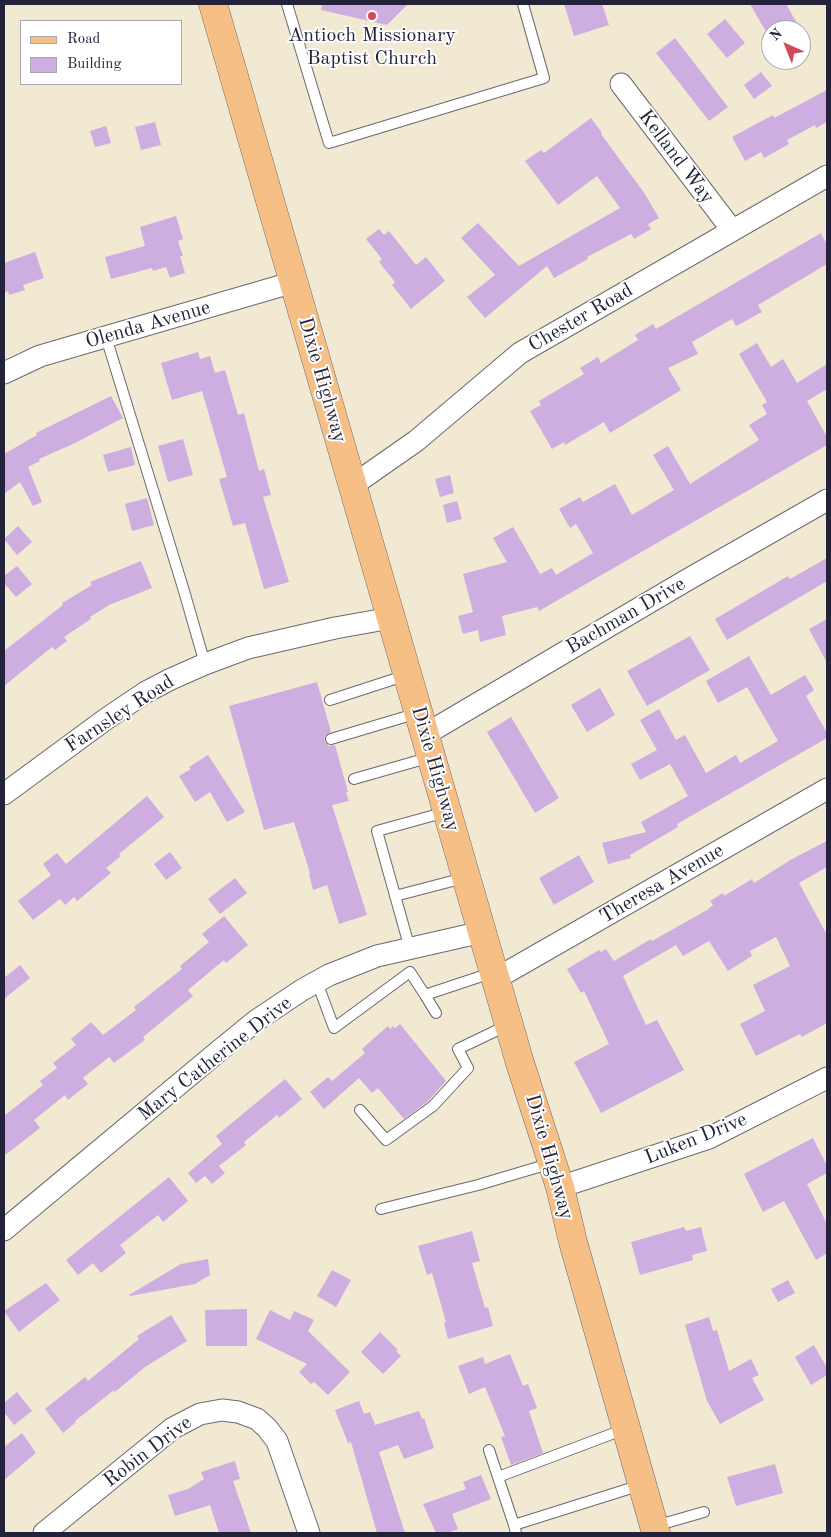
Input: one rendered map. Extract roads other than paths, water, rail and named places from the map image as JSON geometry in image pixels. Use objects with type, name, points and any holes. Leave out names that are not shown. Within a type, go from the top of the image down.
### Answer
[{"type":"main road","name":"Dixie Highway","points":[[213,4],[482,932],[556,1175],[572,1242],[655,1530]]},
{"type":"street","name":"Kelland Way","points":[[620,84],[732,230]]},
{"type":"street","name":"Chester Road","points":[[353,485],[416,441],[520,353],[827,176]]},
{"type":"street","name":"Olenda Avenue","points":[[4,373],[40,356],[294,282]]},
{"type":"street","name":"Bachman Drive","points":[[426,735],[687,580],[827,500]]},
{"type":"street","name":"Farnsley Road","points":[[4,794],[146,692],[205,664],[248,648],[335,628],[391,618]]},
{"type":"street","name":"Theresa Avenue","points":[[496,974],[827,789]]},
{"type":"street","name":"Mary Catherine Drive","points":[[4,1230],[257,1020],[317,982],[329,975],[377,956],[482,932]]},
{"type":"street","name":"Luken Drive","points":[[556,1175],[709,1138],[827,1078]]},
{"type":"street","name":"Robin Drive","points":[[44,1533],[173,1428],[200,1414],[222,1410],[238,1412],[257,1419],[277,1441],[309,1533]]},
{"type":"lane","points":[[287,4],[329,143],[544,78],[523,4]]},
{"type":"lane","points":[[106,337],[205,664]]},
{"type":"lane","points":[[330,700],[408,675]]},
{"type":"lane","points":[[330,739],[426,735]]},
{"type":"lane","points":[[354,779],[426,735]]},
{"type":"lane","points":[[410,949],[377,831],[448,811]]},
{"type":"lane","points":[[395,896],[467,878]]},
{"type":"lane","points":[[317,982],[334,1028],[410,972],[436,1013]]},
{"type":"lane","points":[[425,995],[496,974]]},
{"type":"lane","points":[[360,1110],[386,1140],[433,1106],[468,1068],[458,1049],[509,1024]]},
{"type":"lane","points":[[381,1209],[478,1185],[556,1175]]},
{"type":"lane","points":[[498,1477],[626,1428]]},
{"type":"lane","points":[[489,1450],[515,1529],[642,1485]]},
{"type":"lane","points":[[655,1530],[704,1512]]},
{"type":"place","name":"Antioch Missionary Baptist Church","points":[[372,16]]}]
